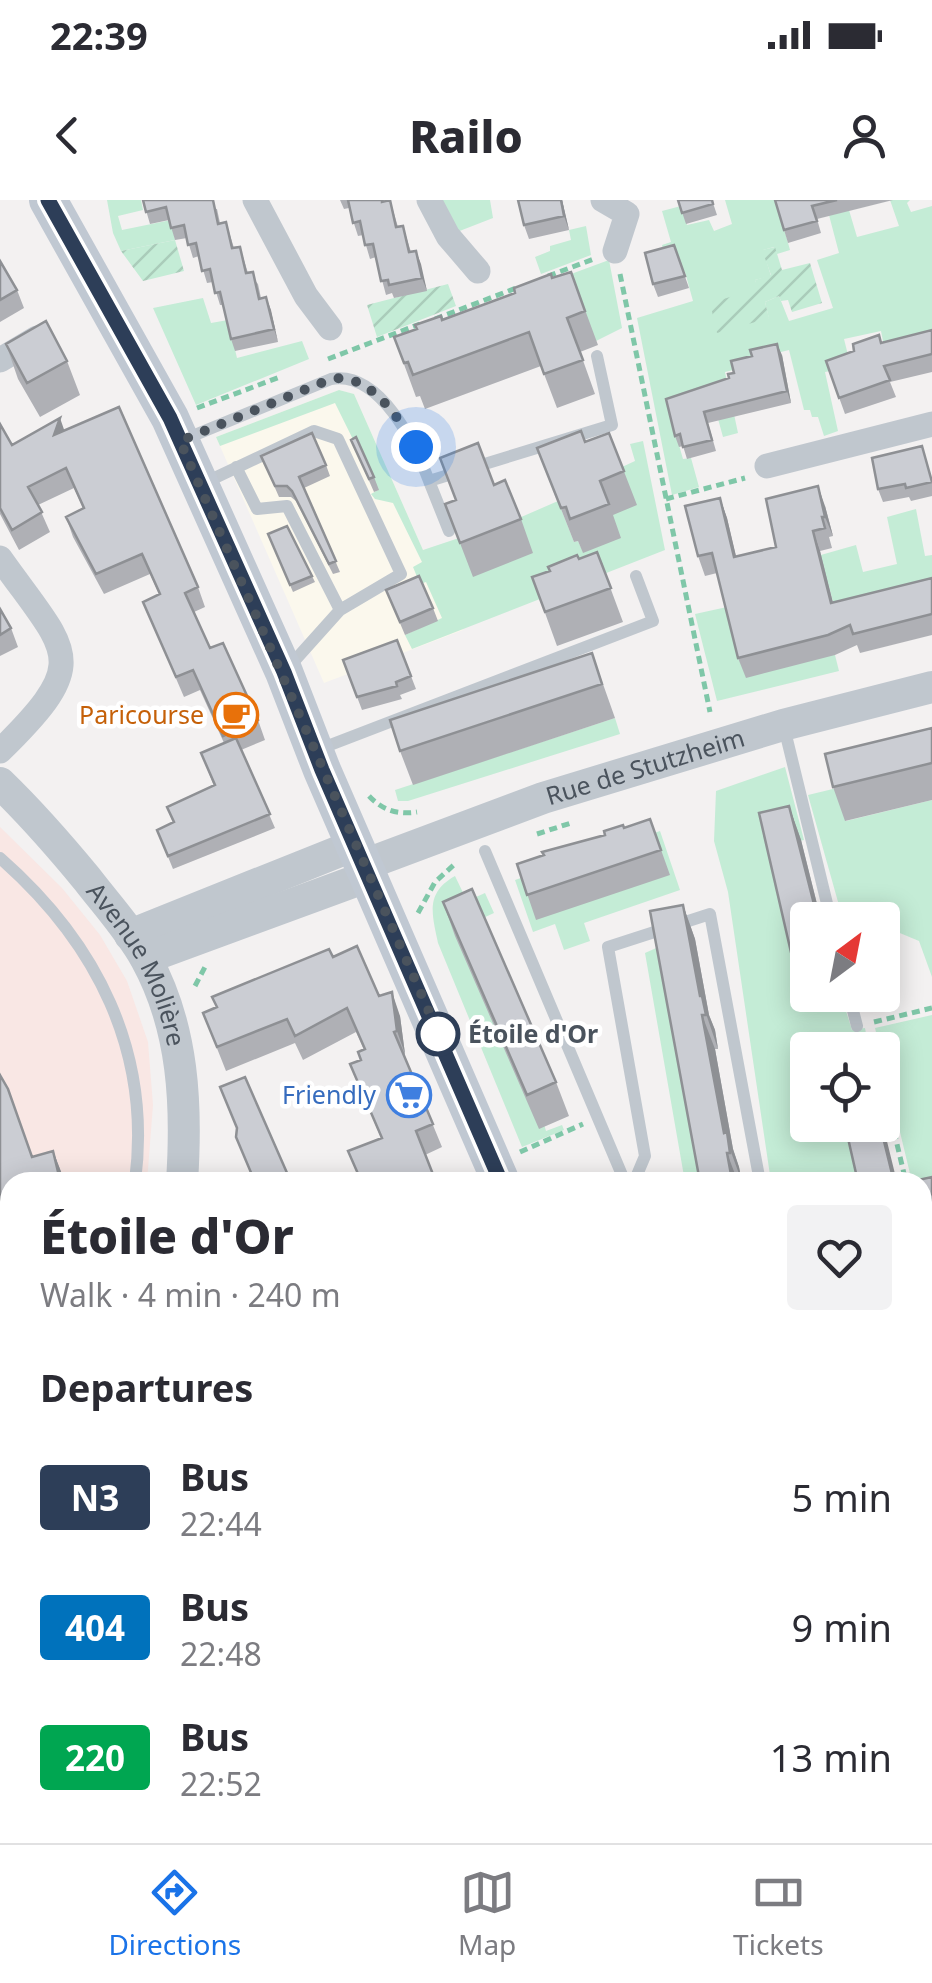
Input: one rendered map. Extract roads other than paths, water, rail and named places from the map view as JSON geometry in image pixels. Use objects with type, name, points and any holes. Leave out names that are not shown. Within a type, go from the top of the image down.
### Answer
[{"type":"main road","points":[[48,200],[176,430],[498,1172]]},
{"type":"street","points":[[255,200],[306,296],[330,328]]},
{"type":"street","points":[[428,200],[448,236],[478,271]]},
{"type":"street","points":[[603,200],[627,214],[615,251]]},
{"type":"street","points":[[0,360],[38,338]]},
{"type":"street","points":[[767,466],[932,424]]},
{"type":"street","points":[[0,558],[56,638],[63,657],[54,691],[0,751]]},
{"type":"street","name":"Rue de Stutzheim","points":[[138,946],[542,798],[783,725],[932,687]]},
{"type":"street","name":"Avenue Molière","points":[[0,782],[64,850],[138,946],[166,1007],[182,1071],[182,1172]]},
{"type":"lane","points":[[429,482],[612,424],[597,356]]},
{"type":"lane","points":[[176,430],[344,376],[372,392],[406,430],[449,531]]},
{"type":"lane","points":[[200,485],[314,430],[338,439],[401,574],[340,610],[284,672]]},
{"type":"lane","points":[[236,467],[257,509],[287,506],[340,610]]},
{"type":"lane","points":[[314,750],[653,621],[636,576]]},
{"type":"lane","points":[[783,725],[827,902]]},
{"type":"lane","points":[[485,851],[620,1172]]},
{"type":"lane","points":[[0,858],[57,916],[108,994],[124,1038],[138,1107],[135,1172]]},
{"type":"lane","points":[[638,1172],[645,1156],[608,947],[710,914],[758,1172]]},
{"type":"lane","points":[[853,1012],[857,1026]]},
{"type":"place","name":"Paricourse","points":[[236,715]]},
{"type":"place","name":"Étoile d'Or","points":[[438,1034]]},
{"type":"place","name":"Friendly","points":[[409,1095]]}]
